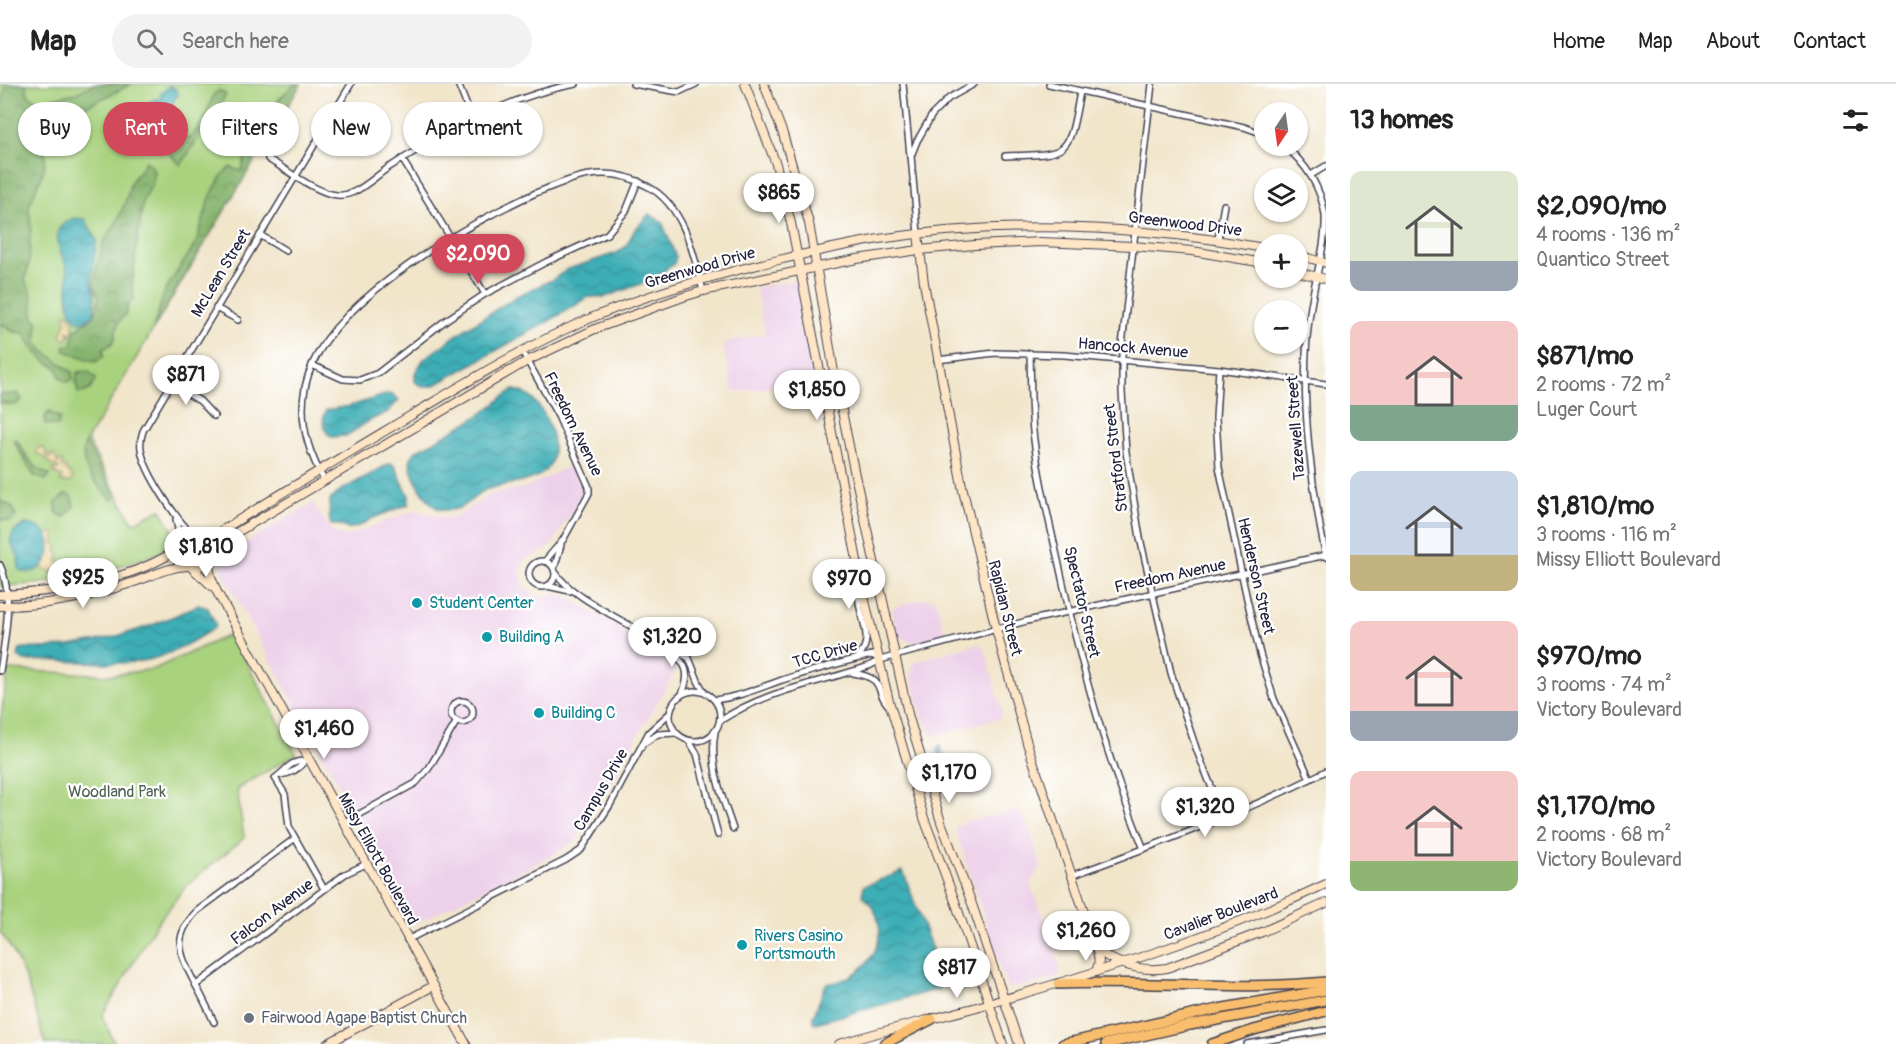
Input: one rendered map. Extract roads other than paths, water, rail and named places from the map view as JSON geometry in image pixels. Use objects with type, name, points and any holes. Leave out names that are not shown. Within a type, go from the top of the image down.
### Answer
[{"type":"highway","points":[[1058,984],[1109,982],[1252,986],[1326,982]]},
{"type":"highway","points":[[1063,1044],[1208,1011],[1326,990]]},
{"type":"highway","points":[[1106,1044],[1326,1000]]},
{"type":"highway","points":[[1212,1044],[1326,1011]]},
{"type":"highway","points":[[884,1044],[932,1019]]},
{"type":"main road","points":[[746,84],[779,174],[799,256],[858,567],[891,708],[924,818],[1004,1044]]},
{"type":"main road","points":[[764,84],[794,169],[808,223],[853,467],[894,656],[930,788],[1019,1044]]},
{"type":"main road","name":"Greenwood Drive","points":[[198,538],[218,533],[318,470],[522,351],[625,305],[700,280],[814,252],[918,234],[1035,227],[1135,231],[1218,239],[1254,246]]},
{"type":"main road","name":"Rapidan Street","points":[[918,234],[937,360],[962,486],[996,629],[1027,743],[1097,950]]},
{"type":"main road","name":"Greenwood Drive","points":[[209,557],[217,545],[229,537],[527,362],[595,329],[703,291],[816,267],[919,250],[975,245],[1041,242],[1133,246],[1192,251],[1254,261]]},
{"type":"main road","points":[[1308,258],[1323,262]]},
{"type":"main road","points":[[1308,274],[1326,279]]},
{"type":"main road","points":[[3,596],[97,581],[145,566],[180,546],[187,539],[198,538],[208,545],[209,557],[199,567],[169,568],[135,582],[71,599],[3,606]]},
{"type":"main road","points":[[180,546],[180,558],[189,567]]},
{"type":"main road","name":"Missy Elliott Boulevard","points":[[209,557],[211,577],[217,592],[307,760],[465,1044]]},
{"type":"main road","name":"Missy Elliott Boulevard","points":[[189,567],[217,592]]},
{"type":"main road","name":"Cavalier Boulevard","points":[[839,1044],[885,1029],[932,1019],[1123,964],[1231,927],[1326,884]]},
{"type":"main road","name":"Cavalier Boulevard","points":[[1123,964],[1150,969],[1167,968],[1262,932],[1326,903]]},
{"type":"main road","points":[[1097,950],[1123,964]]},
{"type":"main road","points":[[1096,972],[1099,962],[1097,950]]},
{"type":"main road","points":[[327,1044],[433,986]]},
{"type":"street","name":"McLean Street","points":[[180,546],[178,525],[173,512],[147,467],[141,451],[143,431],[351,84]]},
{"type":"street","points":[[458,84],[465,102]]},
{"type":"street","points":[[518,102],[539,93],[576,84]]},
{"type":"street","points":[[633,84],[672,87],[680,92],[696,84]]},
{"type":"street","points":[[903,84],[918,234]]},
{"type":"street","points":[[910,156],[932,115],[948,98],[974,84]]},
{"type":"street","points":[[1049,84],[1254,130]]},
{"type":"street","name":"Stratford Street","points":[[1152,84],[1126,299],[1121,361],[1125,452],[1132,499],[1152,593],[1182,709],[1200,761],[1224,818]]},
{"type":"street","points":[[1005,156],[1046,155],[1064,148],[1071,136],[1080,92]]},
{"type":"street","points":[[268,159],[325,192],[344,195],[361,188],[408,156]]},
{"type":"street","name":"Tazewell Street","points":[[1295,156],[1311,175],[1320,195],[1325,217],[1323,262],[1317,276],[1307,340],[1307,381],[1314,489],[1326,556]]},
{"type":"street","points":[[402,159],[485,294]]},
{"type":"street","points":[[1311,175],[1326,166]]},
{"type":"street","points":[[324,480],[308,446],[303,421],[304,394],[312,365],[330,335],[363,301],[408,266],[450,238],[521,200],[580,177],[612,175],[627,177],[638,182],[659,194],[674,209],[686,233],[703,291]]},
{"type":"street","points":[[312,365],[343,379],[352,380],[378,374],[446,320],[485,294],[607,234],[626,211],[638,182]]},
{"type":"street","points":[[1218,239],[1224,205]]},
{"type":"street","points":[[260,235],[286,251]]},
{"type":"street","points":[[216,308],[238,321]]},
{"type":"street","name":"Freedom Avenue","points":[[522,351],[558,416],[590,487],[589,493],[562,540],[545,561],[536,563],[529,574],[536,585],[548,586],[554,581],[555,561],[562,540]]},
{"type":"street","name":"Hancock Avenue","points":[[937,360],[995,353],[1030,353],[1219,369],[1326,384]]},
{"type":"street","name":"Spectator Street","points":[[1030,353],[1034,441],[1070,611],[1087,684],[1106,748],[1144,849]]},
{"type":"street","name":"Henderson Street","points":[[1219,369],[1216,418],[1219,467],[1241,574],[1260,654],[1274,699],[1310,779]]},
{"type":"street","points":[[170,383],[200,401],[213,416]]},
{"type":"street","name":"McLean Street","points":[[173,512],[198,538]]},
{"type":"street","name":"Freedom Avenue","points":[[879,660],[1070,611],[1326,556]]},
{"type":"street","points":[[545,561],[571,591]]},
{"type":"street","points":[[0,565],[6,632],[0,671]]},
{"type":"street","points":[[856,658],[866,645],[867,638],[859,603],[858,567]]},
{"type":"street","points":[[548,586],[571,591],[661,645],[681,660],[686,671],[686,683],[682,694]]},
{"type":"street","points":[[3,596],[3,606]]},
{"type":"street","points":[[661,645],[689,658],[705,693],[719,706],[720,721],[712,749],[714,769],[732,829]]},
{"type":"street","name":"TCC Drive","points":[[715,700],[738,697],[780,681],[856,658],[872,655],[879,660],[874,665],[761,699],[720,721]]},
{"type":"street","points":[[851,672],[874,680],[880,687],[884,701],[891,708]]},
{"type":"street","points":[[705,693],[690,691],[682,694],[676,699],[670,713],[670,721],[676,733],[694,746],[718,835]]},
{"type":"street","points":[[462,701],[468,702],[473,708],[472,715],[468,721],[457,721],[453,716],[453,706],[462,701]]},
{"type":"street","name":"Campus Drive","points":[[407,940],[581,850],[610,805],[649,732],[670,713]]},
{"type":"street","points":[[343,823],[416,783],[429,768],[457,721]]},
{"type":"street","points":[[688,740],[701,741],[716,731]]},
{"type":"street","name":"Campus Drive","points":[[645,743],[658,734],[676,733]]},
{"type":"street","points":[[307,760],[300,768],[278,776],[285,795],[289,826],[294,839],[324,889]]},
{"type":"street","points":[[1071,876],[1224,818],[1326,771]]},
{"type":"street","points":[[214,1022],[181,957],[181,932],[197,910],[294,839]]},
{"type":"street","name":"Falcon Avenue","points":[[196,985],[345,874],[366,864]]},
{"type":"street","points":[[1247,1044],[1326,1029]]},
{"type":"water","points":[[170,86],[177,90],[178,95],[173,102],[150,102],[160,99],[161,93]]},
{"type":"water","points":[[649,214],[662,222],[676,257],[674,264],[649,281],[605,297],[587,297],[560,315],[435,385],[419,385],[415,381],[415,373],[423,360],[459,333],[517,296],[552,280],[568,269],[617,253],[626,246],[634,231]]},
{"type":"water","points":[[74,218],[85,219],[97,240],[91,279],[95,294],[94,314],[85,321],[79,322],[69,305],[67,269],[57,238],[62,226]]},
{"type":"water","points":[[514,390],[534,400],[542,410],[552,436],[552,461],[546,470],[533,478],[485,490],[455,509],[437,508],[421,491],[413,475],[411,459],[413,454],[475,418]]},
{"type":"water","points":[[388,394],[394,395],[399,400],[388,412],[346,436],[331,437],[326,431],[323,422],[326,410],[350,406]]},
{"type":"water","points":[[391,463],[395,466],[409,496],[409,504],[348,529],[339,525],[331,525],[330,500],[341,490]]},
{"type":"water","points":[[25,524],[39,527],[47,534],[50,543],[45,563],[29,572],[19,570],[18,556],[10,541],[14,531]]},
{"type":"water","points":[[198,605],[208,608],[216,625],[214,628],[182,647],[157,658],[134,662],[103,663],[24,661],[18,657],[20,649],[69,646],[136,631]]},
{"type":"water","points":[[940,745],[949,772],[946,777],[942,771],[937,750]]},
{"type":"water","points":[[903,871],[943,979],[939,989],[813,1022],[826,984],[856,973],[867,963],[875,950],[879,937],[879,923],[873,908],[862,895],[864,886]]},
{"type":"place","name":"Student Center","points":[[417,603]]},
{"type":"place","name":"Building A","points":[[487,637]]},
{"type":"place","name":"Building C","points":[[539,713]]},
{"type":"place","name":"Rivers Casino Portsmouth","points":[[742,945]]},
{"type":"place","name":"Fairwood Agape Baptist Church","points":[[249,1018]]},
{"type":"park label","name":"Woodland Park","points":[[117,792]]}]
